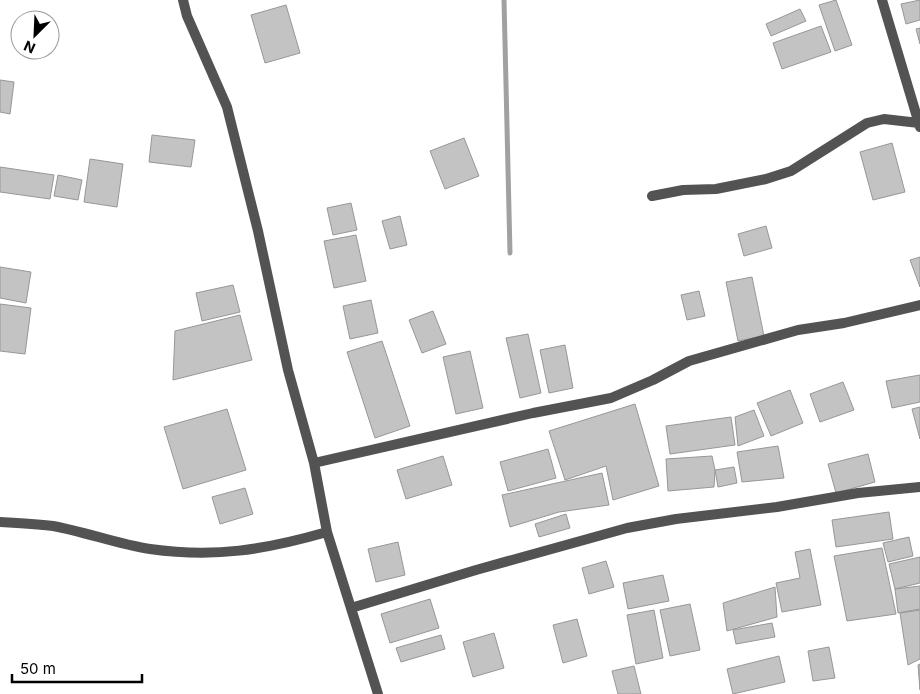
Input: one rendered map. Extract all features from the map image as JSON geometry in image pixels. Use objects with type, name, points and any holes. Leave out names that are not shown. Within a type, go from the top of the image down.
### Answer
[{"type":"street","points":[[183,0],[187,16],[227,107],[258,231],[288,370],[314,463],[327,532],[378,694]]},
{"type":"street","points":[[652,196],[683,190],[716,189],[766,179],[791,171],[867,123],[884,120],[919,125],[882,0]]},
{"type":"street","points":[[314,463],[533,413],[611,398],[653,380],[690,361],[798,330],[844,324],[920,305]]},
{"type":"street","points":[[351,608],[476,570],[627,528],[676,519],[776,507],[858,493],[920,487]]},
{"type":"street","points":[[0,522],[53,526],[149,549],[204,553],[244,552],[283,545],[327,532]]},
{"type":"building","points":[[836,0],[852,45],[835,51],[819,5]]},
{"type":"building","points":[[920,0],[920,20],[906,24],[901,4]]},
{"type":"building","points":[[286,5],[300,53],[265,63],[251,15]]},
{"type":"building","points":[[800,9],[806,21],[771,36],[766,24]]},
{"type":"building","points":[[821,26],[831,52],[782,69],[773,43]]},
{"type":"building","points":[[920,28],[920,44],[916,29]]},
{"type":"building","points":[[0,80],[14,82],[10,114],[0,112]]},
{"type":"building","points":[[152,135],[195,140],[191,167],[149,162]]},
{"type":"building","points":[[464,138],[479,176],[445,189],[430,151]]},
{"type":"building","points":[[892,143],[905,192],[873,200],[860,152]]},
{"type":"building","points":[[90,159],[123,164],[117,207],[84,202]]},
{"type":"building","points":[[0,167],[54,175],[50,199],[0,192]]},
{"type":"building","points":[[58,175],[82,180],[78,200],[54,196]]},
{"type":"building","points":[[351,203],[357,230],[333,235],[327,208]]},
{"type":"building","points":[[400,216],[407,245],[390,249],[382,221]]},
{"type":"building","points":[[766,226],[772,248],[744,256],[738,234]]},
{"type":"building","points":[[356,235],[366,281],[334,288],[324,241]]},
{"type":"building","points":[[920,257],[920,287],[910,260]]},
{"type":"building","points":[[0,267],[31,272],[26,303],[0,298]]},
{"type":"building","points":[[752,277],[764,336],[738,341],[726,282]]},
{"type":"building","points":[[233,285],[240,312],[202,321],[196,293]]},
{"type":"building","points":[[699,291],[705,316],[687,320],[681,295]]},
{"type":"building","points":[[371,300],[378,333],[350,339],[343,306]]},
{"type":"building","points":[[0,304],[31,308],[25,354],[0,351]]},
{"type":"building","points":[[433,311],[446,344],[422,353],[409,320]]},
{"type":"building","points":[[240,315],[252,360],[173,380],[175,331]]},
{"type":"building","points":[[528,334],[541,393],[520,398],[506,338]]},
{"type":"building","points":[[382,341],[410,426],[375,438],[347,352]]},
{"type":"building","points":[[565,345],[573,388],[549,393],[540,350]]},
{"type":"building","points":[[470,351],[483,408],[456,414],[443,357]]},
{"type":"building","points":[[920,375],[920,402],[892,408],[886,381]]},
{"type":"building","points":[[843,382],[854,410],[820,422],[810,394]]},
{"type":"building","points":[[790,390],[803,423],[771,436],[757,403]]},
{"type":"building","points":[[635,404],[659,486],[613,500],[606,466],[565,480],[549,431]]},
{"type":"building","points":[[920,407],[920,439],[912,409]]},
{"type":"building","points":[[227,409],[246,470],[183,489],[164,427]]},
{"type":"building","points":[[754,410],[764,436],[738,446],[735,417]]},
{"type":"building","points":[[731,417],[735,445],[670,454],[666,426]]},
{"type":"building","points":[[778,446],[784,478],[742,482],[737,452]]},
{"type":"building","points":[[548,449],[556,478],[508,491],[500,462]]},
{"type":"building","points":[[868,454],[875,482],[836,493],[828,464]]},
{"type":"building","points":[[443,456],[452,485],[406,499],[397,470]]},
{"type":"building","points":[[712,456],[715,470],[714,487],[668,491],[666,459]]},
{"type":"building","points":[[734,467],[737,483],[718,487],[715,470]]},
{"type":"building","points":[[602,473],[609,505],[559,512],[510,527],[502,495]]},
{"type":"building","points":[[245,488],[253,514],[220,524],[212,497]]},
{"type":"building","points":[[889,512],[893,539],[836,547],[832,520]]},
{"type":"building","points":[[566,514],[570,528],[539,537],[535,524]]},
{"type":"building","points":[[909,537],[913,556],[888,562],[883,543]]},
{"type":"building","points":[[398,542],[405,575],[376,582],[368,549]]},
{"type":"building","points":[[882,548],[896,614],[847,621],[834,556]]},
{"type":"building","points":[[810,549],[821,605],[782,612],[776,583],[800,578],[795,552]]},
{"type":"building","points":[[920,557],[920,583],[895,589],[889,564]]},
{"type":"building","points":[[606,561],[614,587],[589,594],[582,568]]},
{"type":"building","points":[[663,575],[669,601],[628,609],[623,583]]},
{"type":"building","points":[[920,586],[920,609],[898,613],[895,589]]},
{"type":"building","points":[[775,587],[777,617],[727,631],[723,603]]},
{"type":"building","points":[[430,599],[439,628],[390,643],[381,614]]},
{"type":"building","points":[[690,604],[700,650],[670,656],[660,610]]},
{"type":"building","points":[[654,610],[663,658],[636,664],[627,615]]},
{"type":"building","points":[[920,610],[920,659],[908,665],[900,613]]},
{"type":"building","points":[[577,619],[587,656],[563,663],[553,625]]},
{"type":"building","points":[[772,623],[775,637],[736,644],[733,630]]},
{"type":"building","points":[[494,633],[504,668],[473,677],[463,642]]},
{"type":"building","points":[[441,635],[445,649],[401,662],[396,648]]},
{"type":"building","points":[[829,647],[835,678],[813,681],[808,651]]},
{"type":"building","points":[[779,656],[785,682],[733,694],[727,669]]},
{"type":"building","points":[[920,664],[920,690],[918,665]]},
{"type":"building","points":[[634,666],[641,694],[618,694],[612,671]]},
{"type":"waterway","points":[[504,0],[510,253]]}]
